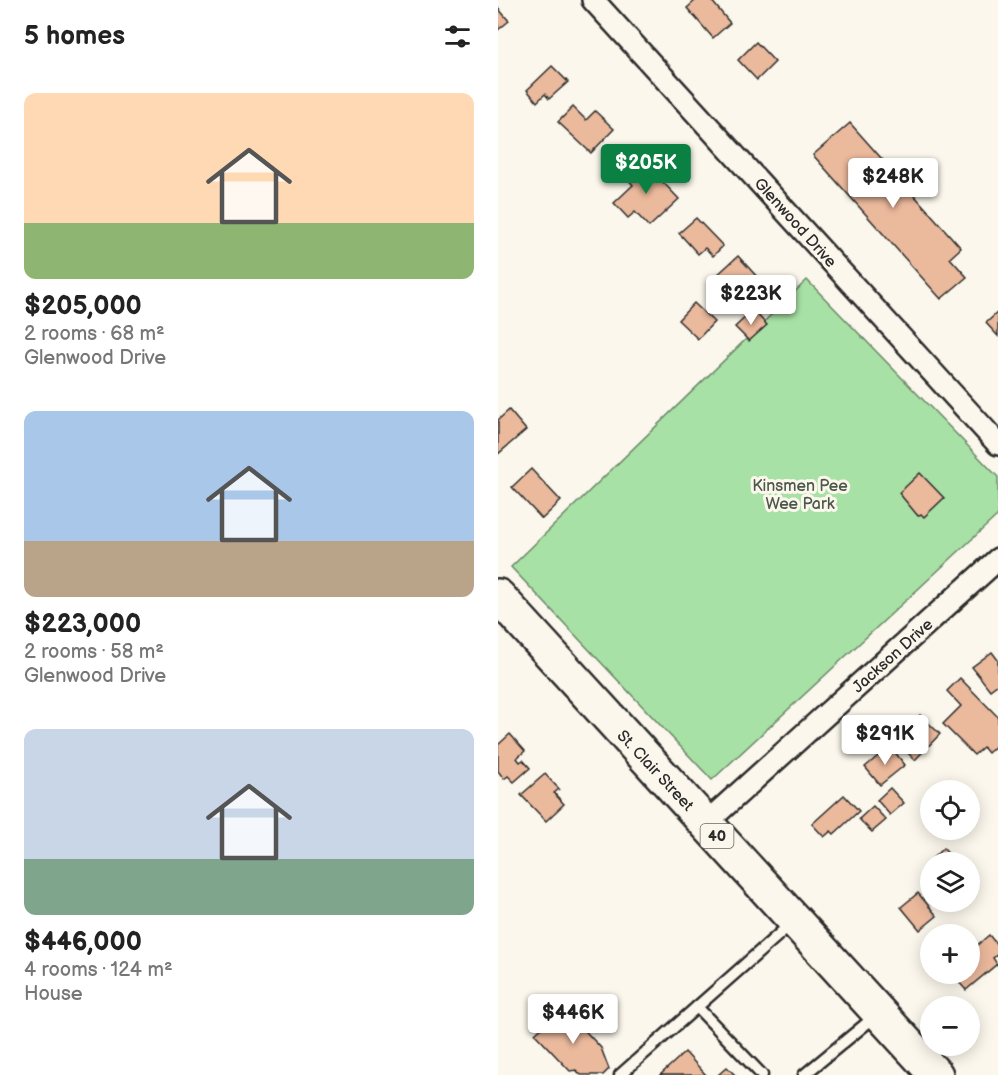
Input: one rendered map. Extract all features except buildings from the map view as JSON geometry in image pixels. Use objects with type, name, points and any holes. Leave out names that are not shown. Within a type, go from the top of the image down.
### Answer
[{"type":"main road","name":"St. Clair Street","points":[[498,596],[927,1069]]},
{"type":"street","name":"Glenwood Drive","points":[[593,0],[998,444]]},
{"type":"street","name":"Jackson Drive","points":[[706,823],[998,560]]},
{"type":"lane","points":[[620,1075],[794,922]]},
{"type":"lane","points":[[698,1007],[762,1075]]},
{"type":"lane","points":[[804,1075],[878,1014]]},
{"type":"green space","name":"Kinsmen Pee Wee Park","points":[[807,280],[998,477],[998,515],[712,780],[511,567]]}]
